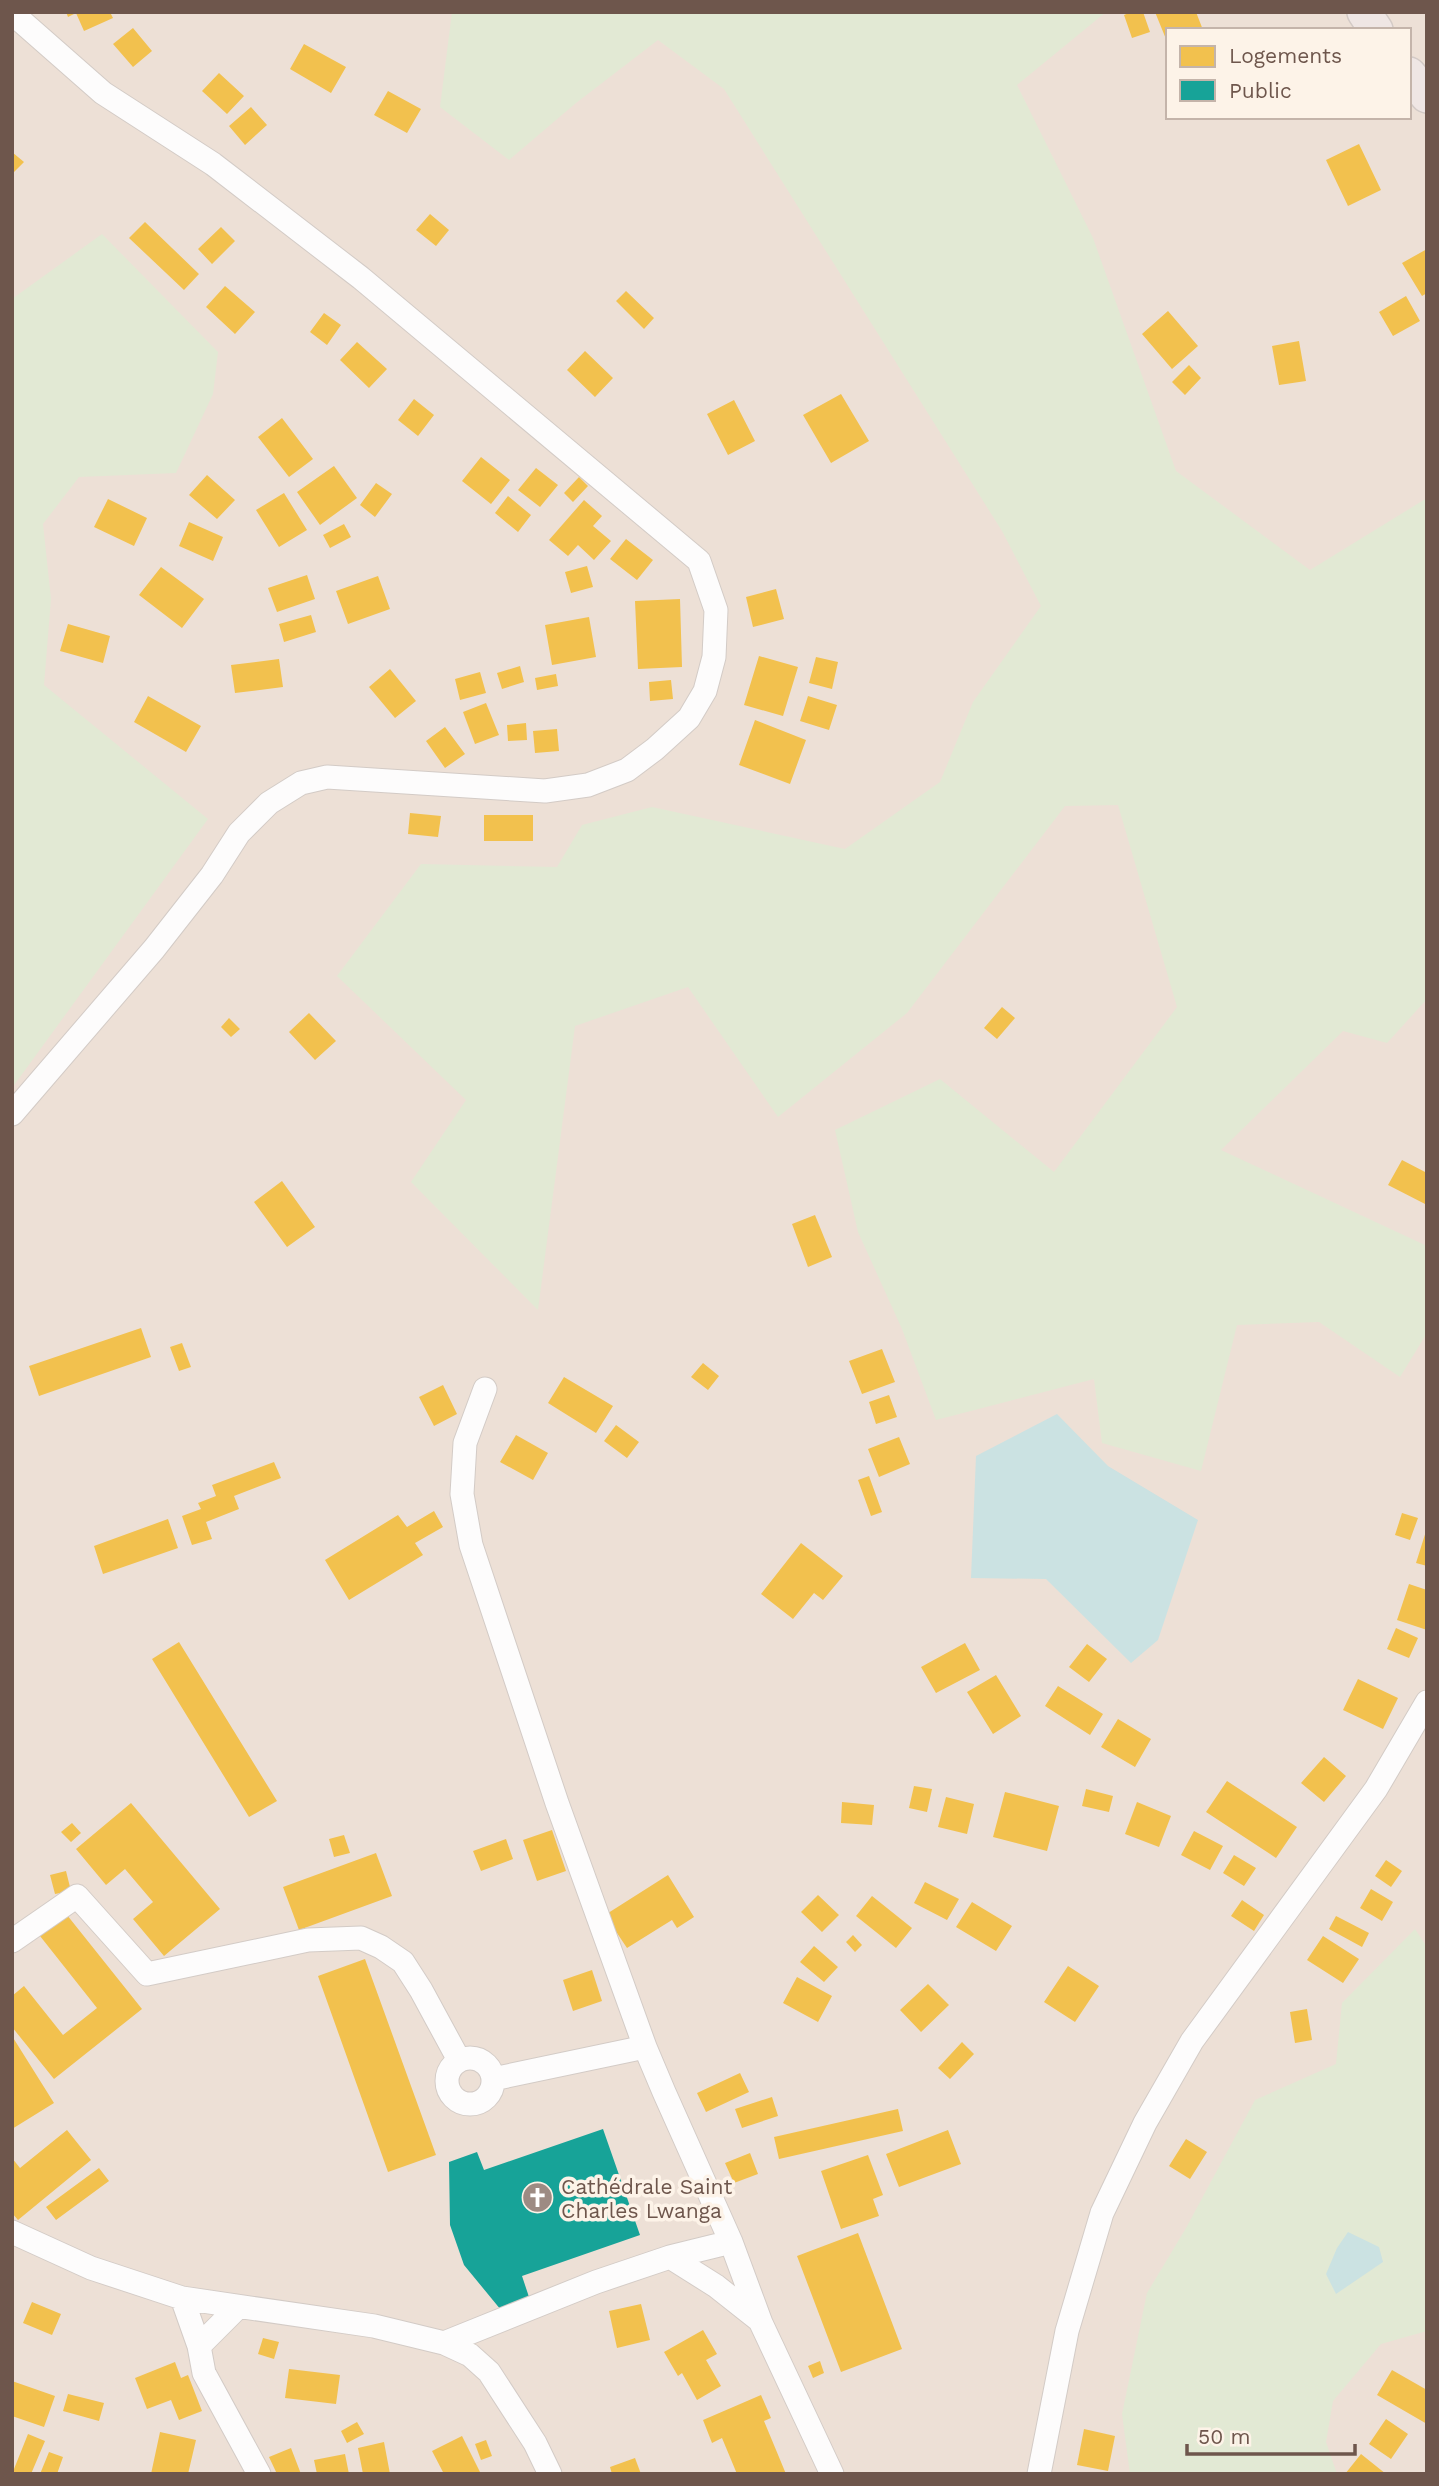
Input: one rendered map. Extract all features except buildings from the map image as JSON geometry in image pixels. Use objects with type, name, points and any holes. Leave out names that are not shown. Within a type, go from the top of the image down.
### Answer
[{"type":"highway","points":[[1364,12],[1375,28]]},
{"type":"highway","points":[[1411,76],[1427,96]]},
{"type":"street","points":[[12,13],[103,93],[213,164],[361,278],[699,561],[716,610],[714,657],[705,691],[689,719],[627,770],[588,785],[545,791],[327,777],[301,783],[269,803],[239,832],[212,876],[12,1114]]},
{"type":"street","points":[[485,1389],[465,1443],[462,1494],[471,1545],[557,1803],[645,2047],[731,2242],[761,2323],[832,2474]]},
{"type":"street","points":[[1039,2474],[1067,2331],[1098,2226],[1145,2123],[1192,2041],[1376,1789],[1427,1702]]},
{"type":"street","points":[[12,1941],[77,1896],[147,1974],[308,1940],[360,1938],[381,1947],[403,1962],[459,2060]]},
{"type":"street","points":[[493,2079],[645,2047]]},
{"type":"street","points":[[477,2059],[485,2063],[491,2070],[493,2079],[492,2088],[480,2102],[462,2103],[454,2099],[449,2091],[448,2074],[459,2060],[477,2059]]},
{"type":"street","points":[[12,2232],[90,2268],[182,2298],[374,2326],[444,2343],[470,2356],[489,2372],[535,2443],[550,2474]]},
{"type":"street","points":[[444,2343],[596,2282],[731,2242]]},
{"type":"street","points":[[670,2258],[736,2300],[761,2323]]},
{"type":"street","points":[[182,2298],[199,2346],[204,2373],[259,2474]]},
{"type":"street","points":[[199,2346],[238,2307]]},
{"type":"shaded area","points":[[12,12],[1427,12],[1427,2474],[12,2474]]},
{"type":"green space","points":[[452,12],[1106,12],[1017,85],[1093,238],[1176,471],[1310,570],[1427,498],[1427,999],[1387,1043],[1343,1031],[1221,1150],[1427,1246],[1427,1333],[1400,1377],[1319,1322],[1237,1325],[1201,1471],[1102,1443],[1094,1379],[936,1420],[902,1329],[858,1232],[835,1130],[940,1079],[1054,1172],[1177,1007],[1118,805],[1065,806],[907,1013],[778,1117],[688,987],[575,1026],[538,1310],[411,1182],[466,1100],[337,976],[421,864],[557,867],[582,825],[652,807],[845,849],[940,782],[973,702],[1041,606],[1002,531],[724,89],[658,40],[576,103],[509,160],[440,107]]},
{"type":"green space","points":[[102,234],[218,352],[213,394],[176,473],[79,477],[43,524],[51,599],[44,685],[208,819],[12,1088],[12,299]]},
{"type":"green space","points":[[1415,1929],[1427,1947],[1427,2331],[1381,2344],[1333,2401],[1326,2442],[1337,2474],[1130,2474],[1122,2414],[1147,2293],[1186,2228],[1255,2100],[1336,2064],[1342,2003]]},
{"type":"water","points":[[1057,1414],[1108,1466],[1198,1520],[1158,1640],[1131,1663],[1046,1579],[971,1578],[976,1456]]},
{"type":"water","points":[[1348,2232],[1379,2247],[1383,2262],[1336,2294],[1326,2274],[1337,2248]]},
{"type":"place","name":"Cathédrale Saint Charles Lwanga","points":[[538,2198]]}]
